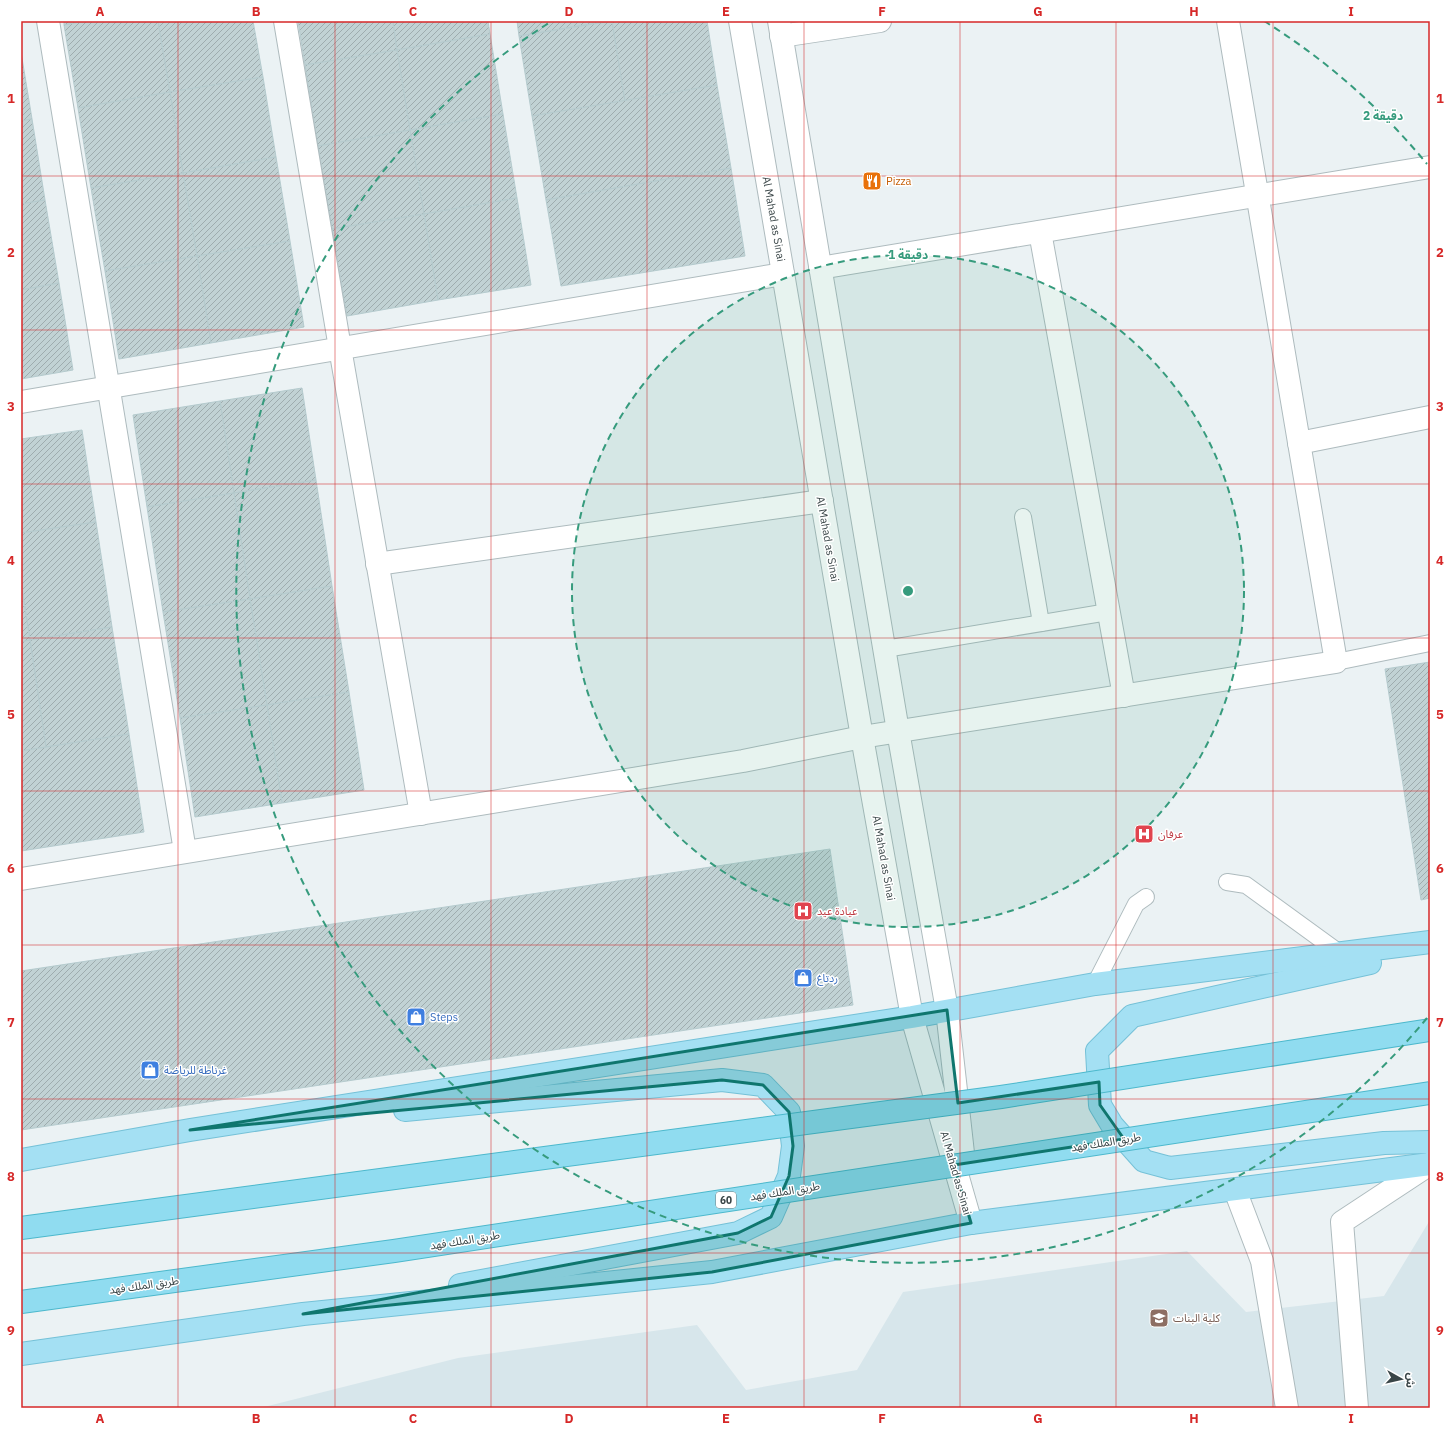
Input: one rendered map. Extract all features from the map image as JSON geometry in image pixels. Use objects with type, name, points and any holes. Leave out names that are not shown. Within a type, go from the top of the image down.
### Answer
[{"type":"highway","points":[[21,1228],[1001,1097],[1430,1030]]},
{"type":"highway","name":"طريق الملك فهد","points":[[21,1302],[394,1251],[1430,1093]]},
{"type":"main road","points":[[21,1160],[190,1130],[912,1017],[1095,984],[1430,942]]},
{"type":"main road","points":[[1430,949],[1132,1016],[1098,1051],[1100,1105],[1112,1125],[1144,1161],[1170,1168],[1384,1143],[1430,1142]]},
{"type":"main road","points":[[190,1130],[722,1080],[763,1085],[790,1112],[793,1146],[789,1176],[770,1217],[738,1233],[303,1314]]},
{"type":"main road","points":[[21,1354],[303,1314],[712,1272],[971,1223],[1430,1164]]},
{"type":"street","points":[[48,21],[185,851]]},
{"type":"street","points":[[285,21],[421,814]]},
{"type":"street","name":"Al Mahad as Sinai","points":[[740,21],[862,737],[912,1017],[971,1223]]},
{"type":"street","points":[[780,28],[880,21]]},
{"type":"street","points":[[21,879],[743,761],[898,731],[1336,662],[1228,21]]},
{"type":"street","name":"Al Mahad as Sinai","points":[[780,28],[898,731],[947,1010],[971,1223]]},
{"type":"street","points":[[820,268],[1430,167]]},
{"type":"street","points":[[1040,232],[1124,696]]},
{"type":"street","points":[[21,402],[783,274]]},
{"type":"street","points":[[1299,443],[1430,417]]},
{"type":"street","points":[[377,564],[822,501]]},
{"type":"street","points":[[1356,1408],[1342,1222],[1430,1164]]},
{"type":"street","points":[[1235,1190],[1262,1261],[1287,1408]]},
{"type":"lane","points":[[1023,517],[1041,623]]},
{"type":"lane","points":[[885,649],[1108,612]]},
{"type":"lane","points":[[1336,662],[1430,643]]},
{"type":"lane","points":[[1227,882],[1246,885],[1341,954]]},
{"type":"lane","points":[[1095,984],[1136,904],[1146,897]]},
{"type":"highlighted area","points":[[947,1010],[958,1103],[1099,1082],[1100,1105],[1124,1139],[954,1165],[971,1223],[712,1272],[303,1314],[738,1233],[771,1217],[789,1176],[793,1146],[789,1112],[763,1085],[722,1080],[190,1130]]},
{"type":"shaded area","name":"كلية البنات","points":[[1430,1220],[1430,1408],[260,1408],[458,1358],[697,1325],[746,1390],[857,1370],[903,1292],[1187,1251],[1246,1312],[1384,1296]]},
{"type":"building","points":[[64,21],[86,21],[64,25]]},
{"type":"building","points":[[86,21],[158,21],[170,92],[78,108],[64,25]]},
{"type":"building","points":[[158,21],[253,21],[263,77],[170,92]]},
{"type":"building","points":[[298,21],[393,21],[397,50],[305,65]]},
{"type":"building","points":[[393,21],[488,21],[490,34],[397,50]]},
{"type":"building","points":[[517,21],[608,21],[519,36]]},
{"type":"building","points":[[612,21],[625,101],[532,116],[519,36]]},
{"type":"building","points":[[612,21],[707,21],[717,85],[625,101]]},
{"type":"building","points":[[490,34],[503,114],[410,130],[397,50]]},
{"type":"building","points":[[397,50],[410,130],[318,146],[305,65]]},
{"type":"building","points":[[21,52],[32,119],[21,121]]},
{"type":"building","points":[[263,77],[276,157],[183,173],[170,92]]},
{"type":"building","points":[[717,85],[731,168],[546,200],[532,116]]},
{"type":"building","points":[[170,92],[183,173],[91,188],[78,108]]},
{"type":"building","points":[[503,114],[517,198],[424,214],[410,130]]},
{"type":"building","points":[[32,119],[45,200],[21,204],[21,121]]},
{"type":"building","points":[[410,130],[424,214],[332,229],[318,146]]},
{"type":"building","points":[[276,157],[290,241],[197,256],[183,173]]},
{"type":"building","points":[[731,168],[745,256],[561,286],[546,200]]},
{"type":"building","points":[[183,173],[197,256],[105,271],[91,188]]},
{"type":"building","points":[[517,198],[531,285],[438,300],[424,214]]},
{"type":"building","points":[[45,200],[59,283],[21,290],[21,204]]},
{"type":"building","points":[[424,214],[438,300],[347,316],[332,229]]},
{"type":"building","points":[[290,241],[304,327],[211,343],[197,256]]},
{"type":"building","points":[[197,256],[211,343],[119,359],[105,271]]},
{"type":"building","points":[[59,283],[73,370],[21,379],[21,290]]},
{"type":"building","points":[[302,388],[316,480],[234,493],[220,401]]},
{"type":"building","points":[[220,401],[234,493],[147,507],[133,415]]},
{"type":"building","points":[[82,430],[96,522],[21,533],[21,439]]},
{"type":"building","points":[[316,480],[332,586],[250,599],[234,493]]},
{"type":"building","points":[[234,493],[250,599],[163,612],[147,507]]},
{"type":"building","points":[[96,522],[112,627],[30,640],[21,583],[21,533]]},
{"type":"building","points":[[21,583],[30,640],[21,642]]},
{"type":"building","points":[[332,586],[349,692],[267,705],[250,599]]},
{"type":"building","points":[[250,599],[267,705],[180,718],[163,612]]},
{"type":"building","points":[[112,627],[129,734],[46,747],[30,640]]},
{"type":"building","points":[[30,640],[46,747],[21,751],[21,642]]},
{"type":"building","points":[[1430,662],[1430,898],[1421,900],[1385,669]]},
{"type":"building","points":[[349,692],[364,790],[282,803],[267,705]]},
{"type":"building","points":[[267,705],[282,803],[195,817],[180,718]]},
{"type":"building","points":[[129,734],[144,832],[21,851],[21,751]]},
{"type":"building","points":[[830,849],[853,1005],[21,1130],[21,971]]},
{"type":"place","name":"Pizza","points":[[872,181]]},
{"type":"place","name":"عرفان","points":[[1144,834]]},
{"type":"place","name":"عيادة عيد","points":[[803,911]]},
{"type":"place","name":"ردتاغ","points":[[803,978]]},
{"type":"place","name":"Steps","points":[[416,1017]]},
{"type":"place","name":"غرناطة للرياضة","points":[[150,1070]]},
{"type":"place","name":"كلية البنات","points":[[1159,1318]]}]
